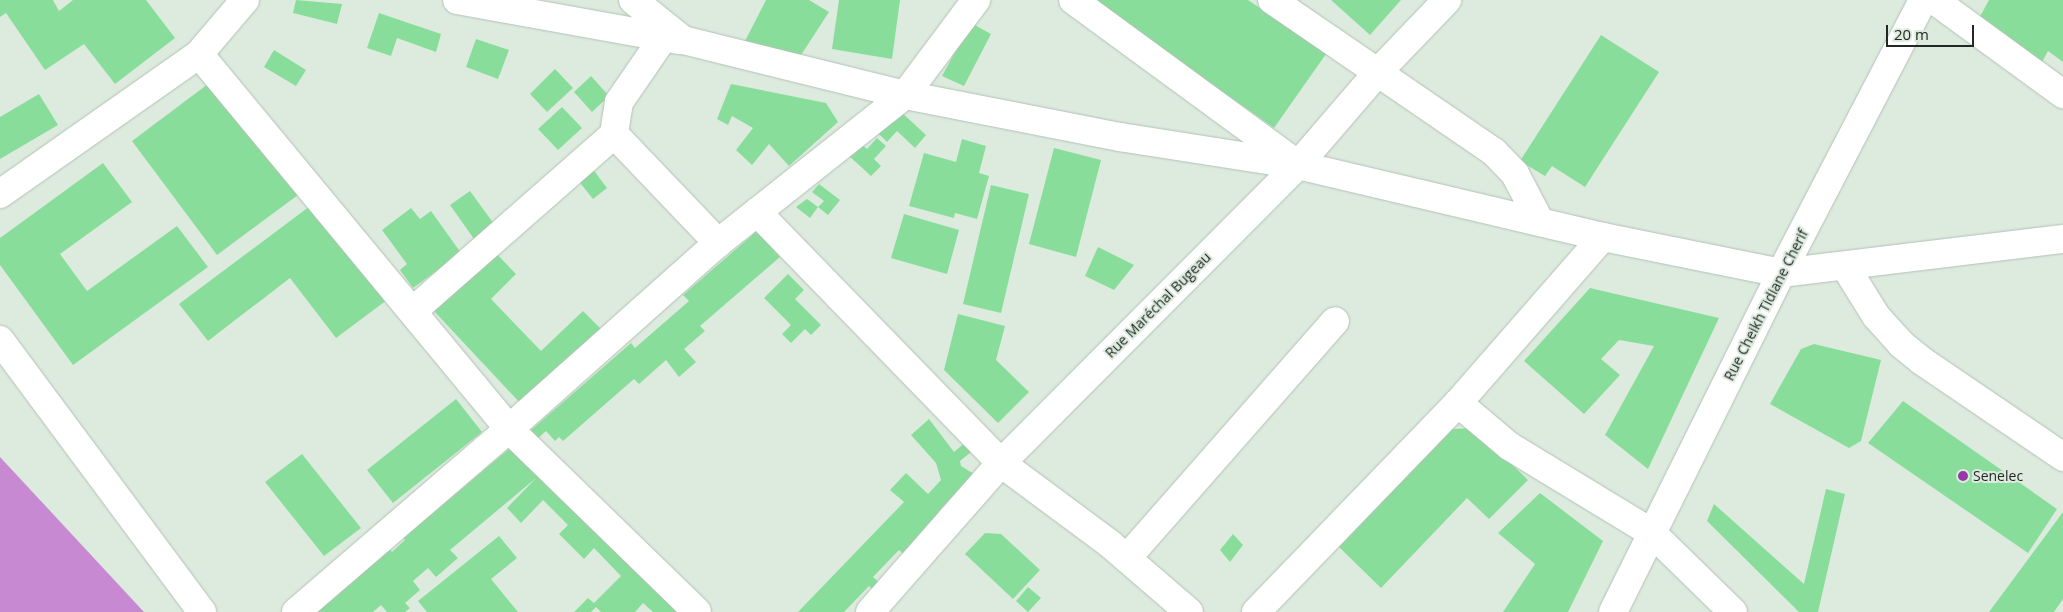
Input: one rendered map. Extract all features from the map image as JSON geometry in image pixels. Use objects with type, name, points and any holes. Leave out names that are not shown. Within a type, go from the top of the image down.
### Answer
[{"type":"street","points":[[0,194],[199,54],[245,0]]},
{"type":"street","points":[[457,0],[673,39],[905,95],[1120,137],[1298,165],[1538,220],[1603,237],[1782,272],[2063,239]]},
{"type":"street","points":[[633,0],[673,39]]},
{"type":"street","points":[[296,612],[509,429],[718,242],[905,95],[976,0]]},
{"type":"street","points":[[1072,0],[1298,165]]},
{"type":"street","points":[[1272,0],[1494,152],[1515,174],[1538,220]]},
{"type":"street","name":"Rue Maréchal Bugeau","points":[[870,612],[1001,463],[1298,165],[1378,72],[1448,0]]},
{"type":"street","name":"Rue Cheikh Tidiane Cherif","points":[[1613,612],[1782,272],[1923,0]]},
{"type":"street","points":[[1934,0],[2063,94]]},
{"type":"street","points":[[414,310],[614,134],[619,102],[673,39]]},
{"type":"street","points":[[199,54],[414,310],[509,429],[697,612]]},
{"type":"street","points":[[614,134],[718,242]]},
{"type":"street","points":[[757,212],[1001,463],[1127,558],[1189,612]]},
{"type":"street","points":[[1256,612],[1458,403],[1603,237]]},
{"type":"street","points":[[1845,266],[1876,316],[1900,344],[2063,457]]},
{"type":"street","points":[[1127,558],[1335,321]]},
{"type":"street","points":[[0,340],[202,612]]},
{"type":"street","points":[[1458,403],[1509,446],[1652,533],[1733,612]]},
{"type":"shaded area","points":[[0,457],[144,612],[0,612]]},
{"type":"building","points":[[0,0],[53,0],[59,11],[73,0],[146,0],[175,38],[115,84],[84,44],[45,70],[6,13],[0,17]]},
{"type":"building","points":[[296,0],[342,4],[337,24],[293,13]]},
{"type":"building","points":[[766,0],[809,0],[829,12],[801,55],[744,43]]},
{"type":"building","points":[[839,0],[900,0],[892,59],[832,49]]},
{"type":"building","points":[[1091,0],[1248,0],[1326,54],[1274,128]]},
{"type":"building","points":[[1331,0],[1401,0],[1370,35]]},
{"type":"building","points":[[1989,0],[2063,0],[2063,62],[2048,51],[2042,62],[1976,24]]},
{"type":"building","points":[[379,13],[441,34],[436,52],[397,38],[391,56],[367,48]]},
{"type":"building","points":[[971,23],[991,34],[964,86],[942,76]]},
{"type":"building","points":[[1601,35],[1659,72],[1585,187],[1552,166],[1545,176],[1520,161]]},
{"type":"building","points":[[476,39],[509,50],[498,79],[466,67]]},
{"type":"building","points":[[274,50],[306,70],[296,86],[264,67]]},
{"type":"building","points":[[555,69],[573,88],[547,112],[530,94]]},
{"type":"building","points":[[591,76],[609,96],[592,112],[574,92]]},
{"type":"building","points":[[212,81],[298,195],[217,255],[132,141]]},
{"type":"building","points":[[731,84],[826,103],[838,122],[789,166],[769,144],[752,165],[736,150],[753,128],[732,116],[728,125],[717,119]]},
{"type":"building","points":[[39,94],[58,125],[0,159],[0,117]]},
{"type":"building","points":[[562,107],[582,128],[558,150],[538,129]]},
{"type":"building","points":[[899,110],[926,135],[915,148],[897,131],[887,142],[878,133]]},
{"type":"building","points":[[877,138],[886,146],[874,159],[881,166],[871,176],[848,155],[860,143],[867,149]]},
{"type":"building","points":[[962,139],[986,146],[979,173],[989,176],[977,219],[955,213],[954,218],[909,206],[924,153],[956,162]]},
{"type":"building","points":[[1054,148],[1101,160],[1076,257],[1029,244]]},
{"type":"building","points":[[103,163],[132,202],[60,254],[87,291],[177,226],[208,267],[73,365],[0,265],[0,238]]},
{"type":"building","points":[[592,168],[607,188],[593,199],[577,179]]},
{"type":"building","points":[[819,184],[840,200],[828,215],[818,207],[824,201],[812,192]]},
{"type":"building","points":[[991,185],[1029,194],[1001,313],[963,304]]},
{"type":"building","points":[[470,191],[494,224],[474,239],[450,205]]},
{"type":"building","points":[[807,199],[818,207],[810,218],[796,207]]},
{"type":"building","points":[[314,203],[387,300],[336,338],[290,278],[208,341],[179,304]]},
{"type":"building","points":[[411,208],[420,219],[431,211],[461,253],[413,288],[400,270],[407,264],[382,230]]},
{"type":"building","points":[[904,214],[959,230],[947,274],[891,258]]},
{"type":"building","points":[[757,231],[780,257],[700,326],[705,331],[684,349],[696,362],[679,377],[666,360],[639,384],[634,379],[563,441],[559,437],[555,441],[546,431],[537,439],[530,431],[631,343],[635,348],[689,301],[683,295]]},
{"type":"building","points":[[1098,247],[1134,265],[1114,290],[1085,276]]},
{"type":"building","points":[[494,251],[516,274],[491,299],[541,351],[583,311],[603,331],[523,406],[433,310]]},
{"type":"building","points":[[788,274],[804,290],[795,299],[821,325],[811,335],[805,329],[791,343],[782,334],[791,325],[764,298]]},
{"type":"building","points":[[1590,288],[1719,318],[1648,469],[1605,435],[1654,346],[1619,340],[1601,359],[1620,375],[1584,414],[1524,361]]},
{"type":"building","points":[[958,314],[1005,326],[996,360],[1029,392],[998,423],[944,370]]},
{"type":"building","points":[[1814,344],[1881,360],[1861,441],[1849,448],[1770,404],[1801,349]]},
{"type":"building","points":[[456,399],[482,432],[393,503],[367,470]]},
{"type":"building","name":"Senelec","points":[[1903,401],[2057,509],[2028,553],[1868,443]]},
{"type":"building","points":[[929,419],[954,452],[968,440],[976,448],[960,461],[961,466],[974,474],[939,511],[923,540],[903,554],[899,550],[873,577],[880,583],[873,590],[869,586],[844,612],[798,612],[904,502],[890,490],[906,473],[928,494],[941,480],[936,463],[911,435]]},
{"type":"building","points":[[1474,428],[1528,480],[1489,519],[1467,498],[1381,588],[1339,547],[1452,429]]},
{"type":"building","points":[[516,443],[699,612],[653,612],[643,603],[635,612],[601,612],[596,607],[591,612],[574,612],[588,598],[594,603],[621,576],[594,548],[584,559],[559,534],[568,525],[543,500],[521,523],[507,508],[536,478],[450,550],[458,558],[436,577],[428,568],[413,581],[420,590],[405,603],[410,608],[405,612],[387,612],[381,605],[373,612],[319,612],[312,604],[384,543],[392,552],[405,540],[401,535],[430,511],[433,513]]},
{"type":"building","points":[[302,454],[361,528],[324,556],[265,482]]},
{"type":"building","points":[[1826,489],[1845,494],[1818,612],[1799,612],[1707,521],[1714,504],[1804,584]]},
{"type":"building","points":[[1540,493],[1603,541],[1568,612],[1503,612],[1535,564],[1498,533]]},
{"type":"building","points":[[2063,512],[2063,599],[2054,612],[1989,612]]},
{"type":"building","points":[[985,533],[1001,534],[1040,570],[1013,599],[965,554]]},
{"type":"building","points":[[1233,534],[1243,545],[1230,562],[1220,550]]},
{"type":"building","points":[[499,536],[517,558],[491,579],[518,612],[427,612],[418,601]]},
{"type":"building","points":[[1028,587],[1041,598],[1028,612],[1016,601]]},
{"type":"place","name":"Senelec","points":[[1963,476]]}]
